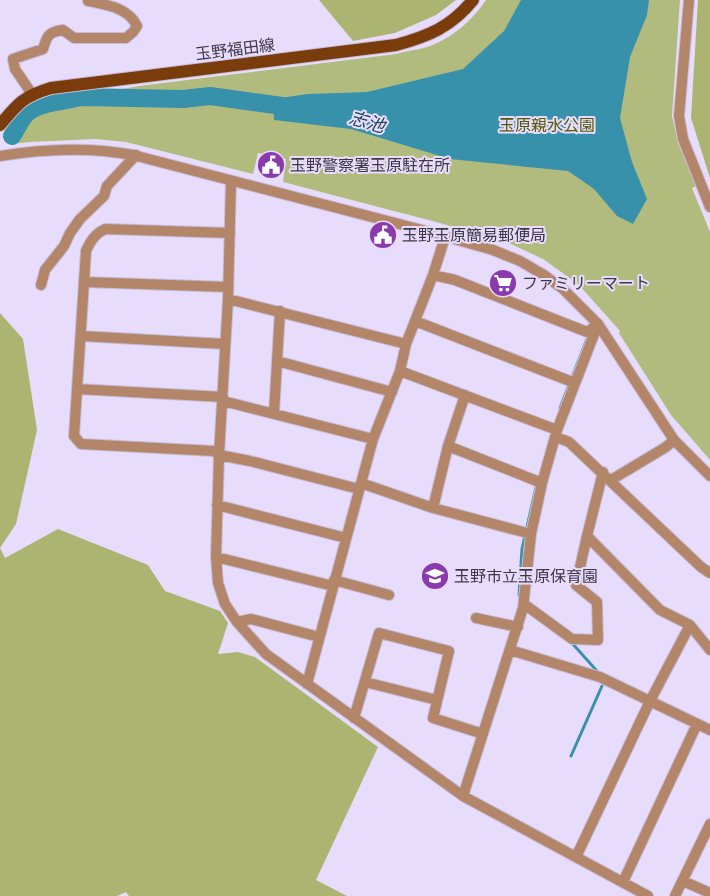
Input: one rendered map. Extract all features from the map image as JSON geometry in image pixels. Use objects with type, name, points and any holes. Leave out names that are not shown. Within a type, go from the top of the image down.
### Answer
[{"type":"main road","name":"玉野福田線","points":[[0,125],[14,107],[32,94],[51,88],[396,45],[439,31],[454,20],[473,0]]},
{"type":"street","points":[[689,0],[679,116],[683,140],[710,207]]},
{"type":"street","points":[[32,94],[15,69],[13,59],[43,49],[46,37],[54,31],[63,30],[74,38],[126,38],[137,26],[129,14],[119,9],[88,1]]},
{"type":"street","points":[[0,156],[27,152],[84,150],[136,155],[444,236],[493,250],[520,261],[563,289],[598,324],[674,440],[710,476]]},
{"type":"street","points":[[41,285],[45,270],[64,246],[80,219],[104,196],[107,186],[136,155]]},
{"type":"street","points":[[231,181],[228,299],[219,455],[216,557],[218,583],[225,604],[237,622],[266,654],[463,796],[648,896]]},
{"type":"street","points":[[230,233],[105,229],[90,240],[86,251],[74,436],[80,444],[214,451],[219,455],[360,486],[527,533]]},
{"type":"street","points":[[306,684],[373,438],[400,371],[406,344],[433,275],[444,236]]},
{"type":"street","points":[[433,275],[455,280],[587,332],[598,324]]},
{"type":"street","points":[[84,282],[228,288]]},
{"type":"street","points":[[228,299],[406,344]]},
{"type":"street","points":[[274,413],[280,311]]},
{"type":"street","points":[[415,321],[572,382]]},
{"type":"street","points":[[463,796],[524,604],[527,533],[539,481],[572,382],[598,324]]},
{"type":"street","points":[[81,336],[225,344]]},
{"type":"street","points":[[277,361],[392,392]]},
{"type":"street","points":[[400,371],[555,431],[603,472],[701,567],[710,573]]},
{"type":"street","points":[[77,389],[223,399],[373,438]]},
{"type":"street","points":[[433,508],[448,446],[465,395]]},
{"type":"street","points":[[611,480],[666,447],[674,440]]},
{"type":"street","points":[[448,446],[539,481]]},
{"type":"street","points":[[524,604],[572,639],[598,640],[597,602],[576,585],[603,472]]},
{"type":"street","points":[[217,505],[346,538]]},
{"type":"street","points":[[587,536],[660,610],[690,625],[710,650]]},
{"type":"street","points":[[216,557],[390,595]]},
{"type":"street","points":[[476,618],[518,626]]},
{"type":"street","points":[[237,622],[251,619],[319,637]]},
{"type":"street","points":[[576,857],[650,701],[690,625]]},
{"type":"street","points":[[354,718],[379,634],[450,651],[432,718],[483,734]]},
{"type":"street","points":[[510,650],[600,677],[710,730]]},
{"type":"street","points":[[365,682],[437,700]]},
{"type":"street","points":[[622,882],[697,724]]},
{"type":"street","points":[[675,896],[710,824]]},
{"type":"street","points":[[683,881],[710,893]]},
{"type":"green space","points":[[319,0],[456,0],[436,15],[395,33],[353,41]]},
{"type":"green space","name":"玉原親水公園","points":[[486,0],[680,0],[672,116],[678,143],[696,186],[692,188],[710,232],[710,460],[671,415],[619,333],[620,331],[578,284],[543,259],[511,244],[440,223],[283,182],[286,159],[258,153],[253,174],[126,142],[95,139],[11,144],[6,137],[6,128],[16,114],[27,104],[46,96],[69,92],[95,94],[139,86],[396,54],[427,47],[453,34],[474,15]]},
{"type":"green space","points":[[698,0],[710,0],[710,178],[691,118]]},
{"type":"green space","points":[[0,313],[23,339],[37,430],[16,524],[0,548]]},
{"type":"green space","points":[[58,529],[148,565],[165,591],[220,611],[228,623],[218,654],[238,652],[255,657],[378,747],[316,880],[347,896],[129,896],[126,892],[117,896],[0,896],[0,548],[5,558]]},
{"type":"water","points":[[521,0],[649,0],[647,15],[630,57],[620,118],[632,162],[647,199],[633,224],[617,216],[594,189],[568,171],[450,159],[351,129],[274,120],[273,99],[308,94],[367,92],[463,69],[504,31]]},
{"type":"waterway","name":"志池","points":[[12,136],[23,118],[32,109],[45,104],[80,97],[183,99],[210,96],[297,108]]},
{"type":"waterway","points":[[560,408],[587,339]]},
{"type":"waterway","points":[[519,595],[522,549],[537,483]]},
{"type":"waterway","points":[[571,642],[597,671]]},
{"type":"waterway","points":[[571,756],[602,686]]},
{"type":"place","name":"玉野警察署玉原駐在所","points":[[271,165]]},
{"type":"place","name":"玉野玉原簡易郵便局","points":[[383,235]]},
{"type":"place","name":"ファミリーマート","points":[[503,283]]},
{"type":"place","name":"玉野市立玉原保育園","points":[[435,576]]}]
